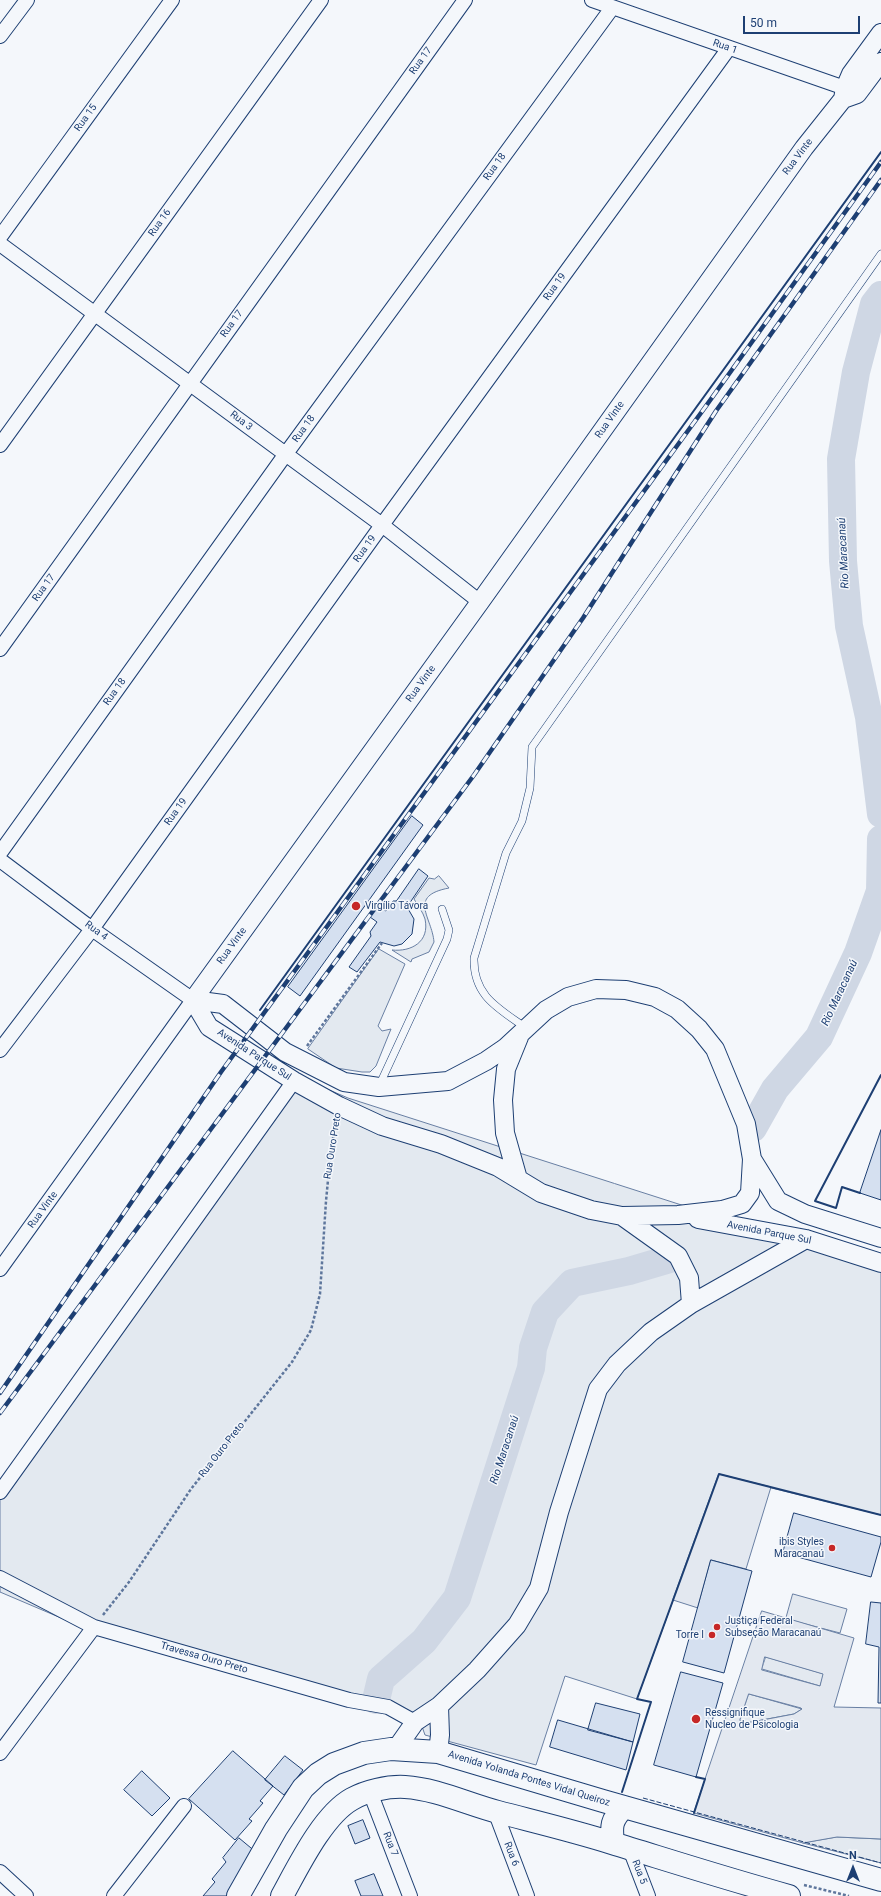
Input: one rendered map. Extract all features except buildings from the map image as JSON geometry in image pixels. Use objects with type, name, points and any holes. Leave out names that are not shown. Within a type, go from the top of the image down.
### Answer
[{"type":"main road","name":"Avenida Yolanda Pontes Vidal Queiroz","points":[[238,1896],[276,1829],[303,1788],[318,1774],[334,1764],[350,1757],[364,1753],[396,1749],[438,1752],[603,1801],[881,1880]]},
{"type":"main road","points":[[284,1895],[328,1819],[346,1803],[370,1792],[403,1787],[422,1789],[495,1811],[612,1843],[763,1892],[789,1896]]},
{"type":"main road","points":[[603,1801],[605,1815],[604,1821],[612,1843]]},
{"type":"main road","points":[[612,1843],[612,1823],[615,1816],[624,1807]]},
{"type":"street","points":[[0,36],[26,0]]},
{"type":"street","name":"Rua 15","points":[[0,237],[172,0]]},
{"type":"street","name":"Rua 16","points":[[0,445],[321,0]]},
{"type":"street","name":"Rua 17","points":[[0,649],[465,0]]},
{"type":"street","name":"Rua 1","points":[[592,0],[729,48],[848,94]]},
{"type":"street","name":"Rua 18","points":[[0,853],[285,455],[612,8]]},
{"type":"street","points":[[848,94],[852,74],[881,33]]},
{"type":"street","name":"Rua 19","points":[[0,1050],[92,929],[382,525],[729,48]]},
{"type":"street","points":[[848,94],[881,62]]},
{"type":"street","name":"Rua Vinte","points":[[0,1269],[480,602],[804,148],[848,94]]},
{"type":"street","name":"Rua 3","points":[[0,244],[94,315],[190,383],[285,455],[382,525],[480,602]]},
{"type":"street","name":"Rua 4","points":[[0,860],[92,929],[193,1000]]},
{"type":"street","name":"Avenida Parque Sul","points":[[596,988],[626,990],[655,997],[671,1006],[699,1029],[714,1050],[746,1124],[752,1159],[750,1193],[742,1204],[722,1210],[678,1215],[622,1216],[590,1210],[541,1193],[498,1167],[441,1144],[382,1126],[340,1106],[294,1081],[210,1027],[193,1000],[223,1004],[285,1052],[344,1082],[378,1086],[448,1081],[486,1061],[505,1048],[546,1010],[568,997],[596,988]]},
{"type":"street","points":[[518,1179],[505,1133],[503,1100],[506,1069],[524,1029]]},
{"type":"street","points":[[0,1492],[294,1081]]},
{"type":"street","name":"Avenida Parque Sul","points":[[752,1159],[778,1201],[805,1214],[881,1238]]},
{"type":"street","name":"Avenida Parque Sul","points":[[678,1215],[806,1239],[881,1264]]},
{"type":"street","points":[[622,1216],[678,1256],[690,1278],[691,1304]]},
{"type":"street","points":[[396,1749],[415,1722],[440,1706],[477,1670],[517,1625],[539,1588],[563,1497],[598,1389],[617,1364],[651,1332],[691,1304],[806,1239]]},
{"type":"street","name":"Travessa Ouro Preto","points":[[0,1578],[94,1627],[349,1700],[388,1707],[415,1722]]},
{"type":"street","points":[[0,1753],[94,1627]]},
{"type":"street","points":[[438,1752],[440,1734],[440,1706]]},
{"type":"street","name":"Rua 7","points":[[370,1792],[410,1896]]},
{"type":"street","points":[[114,1896],[184,1806]]},
{"type":"street","name":"Rua 6","points":[[495,1811],[527,1896]]},
{"type":"street","name":"Rua 5","points":[[612,1843],[648,1896]]},
{"type":"street","points":[[0,1872],[26,1896]]},
{"type":"lane","points":[[524,1029],[490,1002],[479,988],[473,971],[474,958],[506,853],[522,821],[530,788],[532,747],[881,254]]},
{"type":"lane","points":[[378,1086],[447,939],[449,930],[442,909]]},
{"type":"path","points":[[312,1038],[382,943]]},
{"type":"path","name":"Rua Ouro Preto","points":[[94,1627],[129,1582],[191,1489],[292,1362],[311,1330],[320,1294],[331,1149],[340,1106]]},
{"type":"shaded area","points":[[439,876],[449,888],[429,896],[425,902],[425,909],[434,942],[429,952],[412,959],[411,962],[392,950],[412,947],[418,944],[422,939],[425,934],[425,919],[422,911],[414,899],[429,878],[434,879]]},
{"type":"shaded area","points":[[379,949],[405,964],[378,1026],[382,1031],[391,1029],[376,1066],[370,1072],[336,1068],[308,1049]]},
{"type":"shaded area","points":[[299,1077],[348,1098],[881,1269],[881,1515],[719,1475],[637,1699],[565,1676],[536,1765],[425,1735],[419,1718],[94,1632],[0,1592],[0,1490]]},
{"type":"shaded area","points":[[719,1474],[771,1487],[746,1569],[711,1560],[698,1608],[673,1600]]},
{"type":"shaded area","points":[[793,1594],[847,1609],[840,1633],[786,1619]]},
{"type":"shaded area","points":[[762,1611],[854,1638],[834,1707],[881,1708],[881,1839],[837,1837],[803,1843],[694,1813]],"holes":[[[765,1657],[823,1674],[820,1686],[762,1670]],[[749,1694],[801,1708],[802,1709],[794,1714],[741,1724],[740,1720]]]},
{"type":"shaded area","points":[[766,1657],[824,1674],[820,1686],[762,1669]]},
{"type":"shaded area","points":[[749,1694],[802,1709],[794,1714],[741,1724],[740,1720]]},
{"type":"shaded area","points":[[837,1837],[881,1839],[881,1863],[803,1843]]},
{"type":"waterway","name":"Rio Maracanaú","points":[[881,295],[874,304],[856,372],[841,459],[843,561],[849,626],[869,717],[881,814]]},
{"type":"waterway","name":"Rio Maracanaú","points":[[753,1128],[775,1089],[819,1037],[858,953],[880,891],[881,839]]},
{"type":"waterway","name":"Rio Maracanaú","points":[[376,1700],[381,1679],[424,1641],[457,1598],[531,1368],[533,1348],[545,1312],[572,1283],[629,1271],[673,1258]]},
{"type":"railway","points":[[0,1393],[221,1072],[706,406],[881,162]]},
{"type":"railway","points":[[0,1413],[474,775],[583,618],[716,411],[881,180]]},
{"type":"fence","points":[[643,1798],[881,1863]]},
{"type":"wall","points":[[260,1010],[881,152]]},
{"type":"wall","points":[[860,1193],[842,1187],[836,1208],[815,1201],[881,1075]]},
{"type":"wall","points":[[622,1792],[651,1702],[637,1699],[719,1474],[881,1515]]},
{"type":"wall","points":[[694,1813],[705,1779],[696,1777]]},
{"type":"place","name":"Virgílio Távora","points":[[356,906]]},
{"type":"place","name":"ibis Styles Maracanaú","points":[[832,1548]]},
{"type":"place","name":"Justiça Federal Subseção Maracanaú","points":[[717,1627]]},
{"type":"place","name":"Torre I","points":[[712,1635]]},
{"type":"place","name":"Ressignifique Nucleo de Psicologia","points":[[696,1719]]}]
